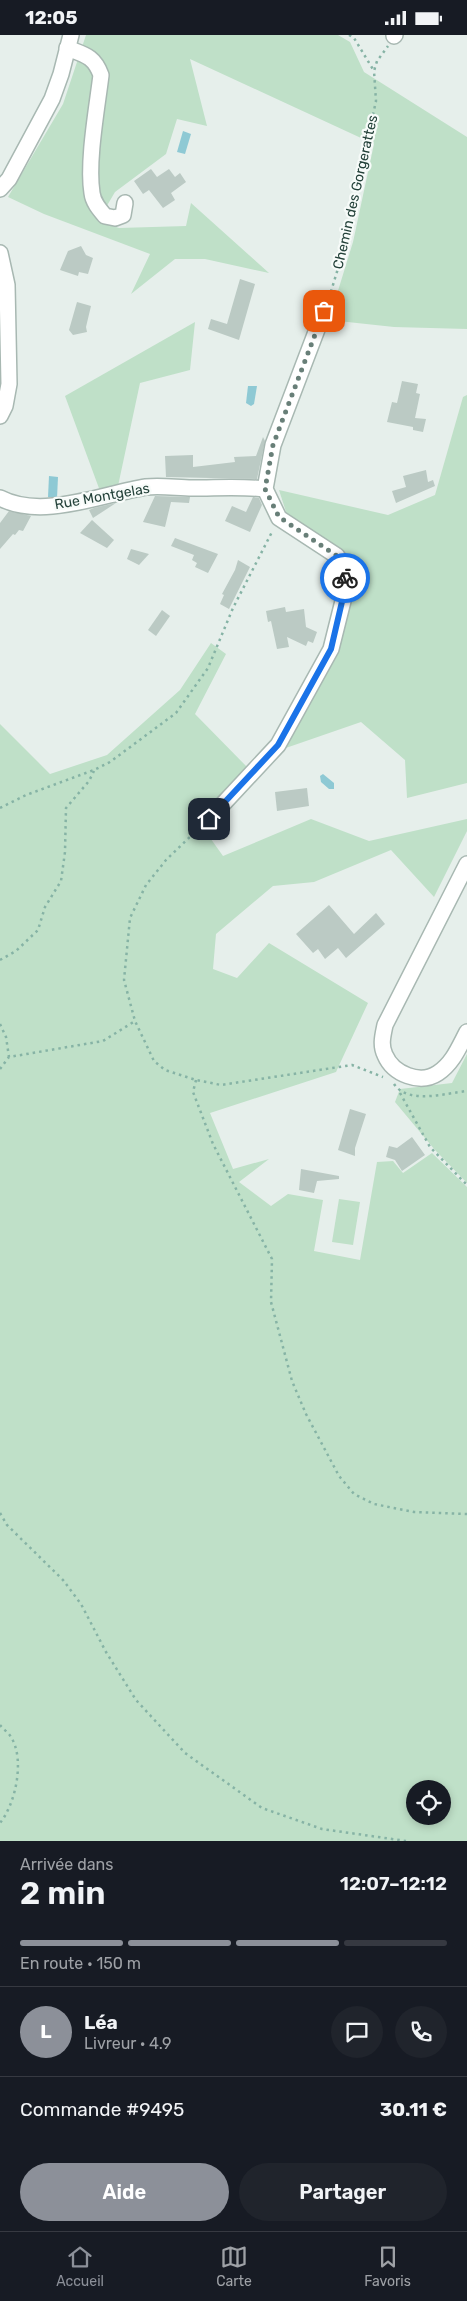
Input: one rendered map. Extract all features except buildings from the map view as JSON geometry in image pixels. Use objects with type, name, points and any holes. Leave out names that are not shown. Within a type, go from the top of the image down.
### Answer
[{"type":"street","points":[[0,189],[9,179],[52,99],[69,42],[96,61],[101,75],[92,160],[92,193],[97,206],[105,216],[115,218],[123,215],[125,203]]},
{"type":"street","points":[[0,253],[7,285],[9,384],[5,406],[0,415]]},
{"type":"street","points":[[209,819],[278,745],[331,649],[344,593],[345,573],[337,556],[279,517],[265,489],[273,445],[324,311]]},
{"type":"street","name":"Rue Montgelas","points":[[0,498],[7,502],[32,507],[78,502],[149,487],[248,487],[265,489]]},
{"type":"street","points":[[467,864],[385,1025],[382,1041],[384,1055],[391,1066],[402,1074],[418,1078],[436,1074],[450,1063],[467,1032]]},
{"type":"path","points":[[350,35],[354,38],[374,71]]},
{"type":"path","points":[[374,71],[377,61],[395,36]]},
{"type":"path","name":"Chemin des Gorgerattes","points":[[324,311],[344,252],[376,101],[374,71]]},
{"type":"path","points":[[0,807],[110,762],[176,713],[208,668],[233,608],[279,517]]},
{"type":"path","points":[[0,960],[16,951],[38,930],[45,907],[61,881],[66,852],[66,808],[89,781],[94,770]]},
{"type":"path","points":[[209,819],[161,867],[146,885],[130,918],[124,979],[135,1021],[154,1061],[165,1071],[196,1081],[221,1085],[352,1065],[386,1078]]},
{"type":"path","points":[[0,1069],[9,1057],[103,1041],[135,1021]]},
{"type":"path","points":[[0,1024],[6,1037],[9,1057]]},
{"type":"path","points":[[196,1081],[193,1092],[213,1144],[272,1259],[271,1302],[292,1381],[306,1414],[339,1476],[354,1494],[374,1503],[414,1512],[467,1513]]},
{"type":"path","points":[[394,1083],[430,1147],[467,1185]]},
{"type":"path","points":[[399,1092],[414,1096],[467,1091]]},
{"type":"path","points":[[0,1513],[7,1525],[63,1580],[80,1604],[106,1652],[136,1700],[185,1753],[262,1808],[322,1829],[406,1841]]},
{"type":"path","points":[[0,1725],[11,1737],[18,1764],[16,1790],[0,1823]]},
{"type":"green space","points":[[86,35],[338,35],[350,42],[364,72],[467,137],[467,329],[394,327],[329,320],[353,242],[374,144],[190,59],[207,126],[177,119],[166,154],[115,192],[98,221],[119,228],[186,226],[191,203],[269,273],[205,259],[175,259],[131,294],[150,254],[44,214],[8,197],[63,104]]},
{"type":"green space","points":[[195,322],[190,370],[140,383],[118,486],[100,491],[65,396]]},
{"type":"green space","points":[[467,395],[467,783],[407,798],[405,760],[361,722],[280,750],[336,658],[357,581],[344,552],[288,518],[279,490],[388,515],[435,495],[463,397]]},
{"type":"green space","points":[[211,643],[226,654],[195,714],[248,768],[196,818],[223,856],[311,819],[369,841],[467,819],[467,831],[434,897],[391,850],[314,882],[273,886],[216,934],[213,969],[237,978],[269,943],[368,1003],[336,1072],[210,1113],[233,1169],[269,1159],[239,1182],[271,1206],[288,1194],[323,1200],[314,1251],[360,1260],[377,1162],[393,1161],[403,1173],[432,1153],[467,1187],[467,1841],[0,1841],[0,724],[50,774],[107,755],[180,690]]},
{"type":"green space","points":[[467,1054],[467,1183],[435,1150],[395,1102],[400,1089],[452,1083]]},
{"type":"green space","points":[[339,1199],[360,1202],[353,1245],[332,1242]]},
{"type":"water","points":[[183,131],[191,134],[185,154],[177,152]]},
{"type":"water","points":[[248,386],[257,386],[254,404],[251,406],[246,403]]},
{"type":"water","points":[[49,476],[58,477],[57,498],[48,497]]},
{"type":"water","points":[[323,774],[334,783],[334,789],[329,789],[321,782],[320,776]]},
{"type":"way so far","points":[[324,311],[273,445],[265,489],[279,517],[285,523],[337,556],[345,573],[345,578]]},
{"type":"route","points":[[209,819],[278,745],[321,670],[331,649],[344,593],[345,578]]}]
